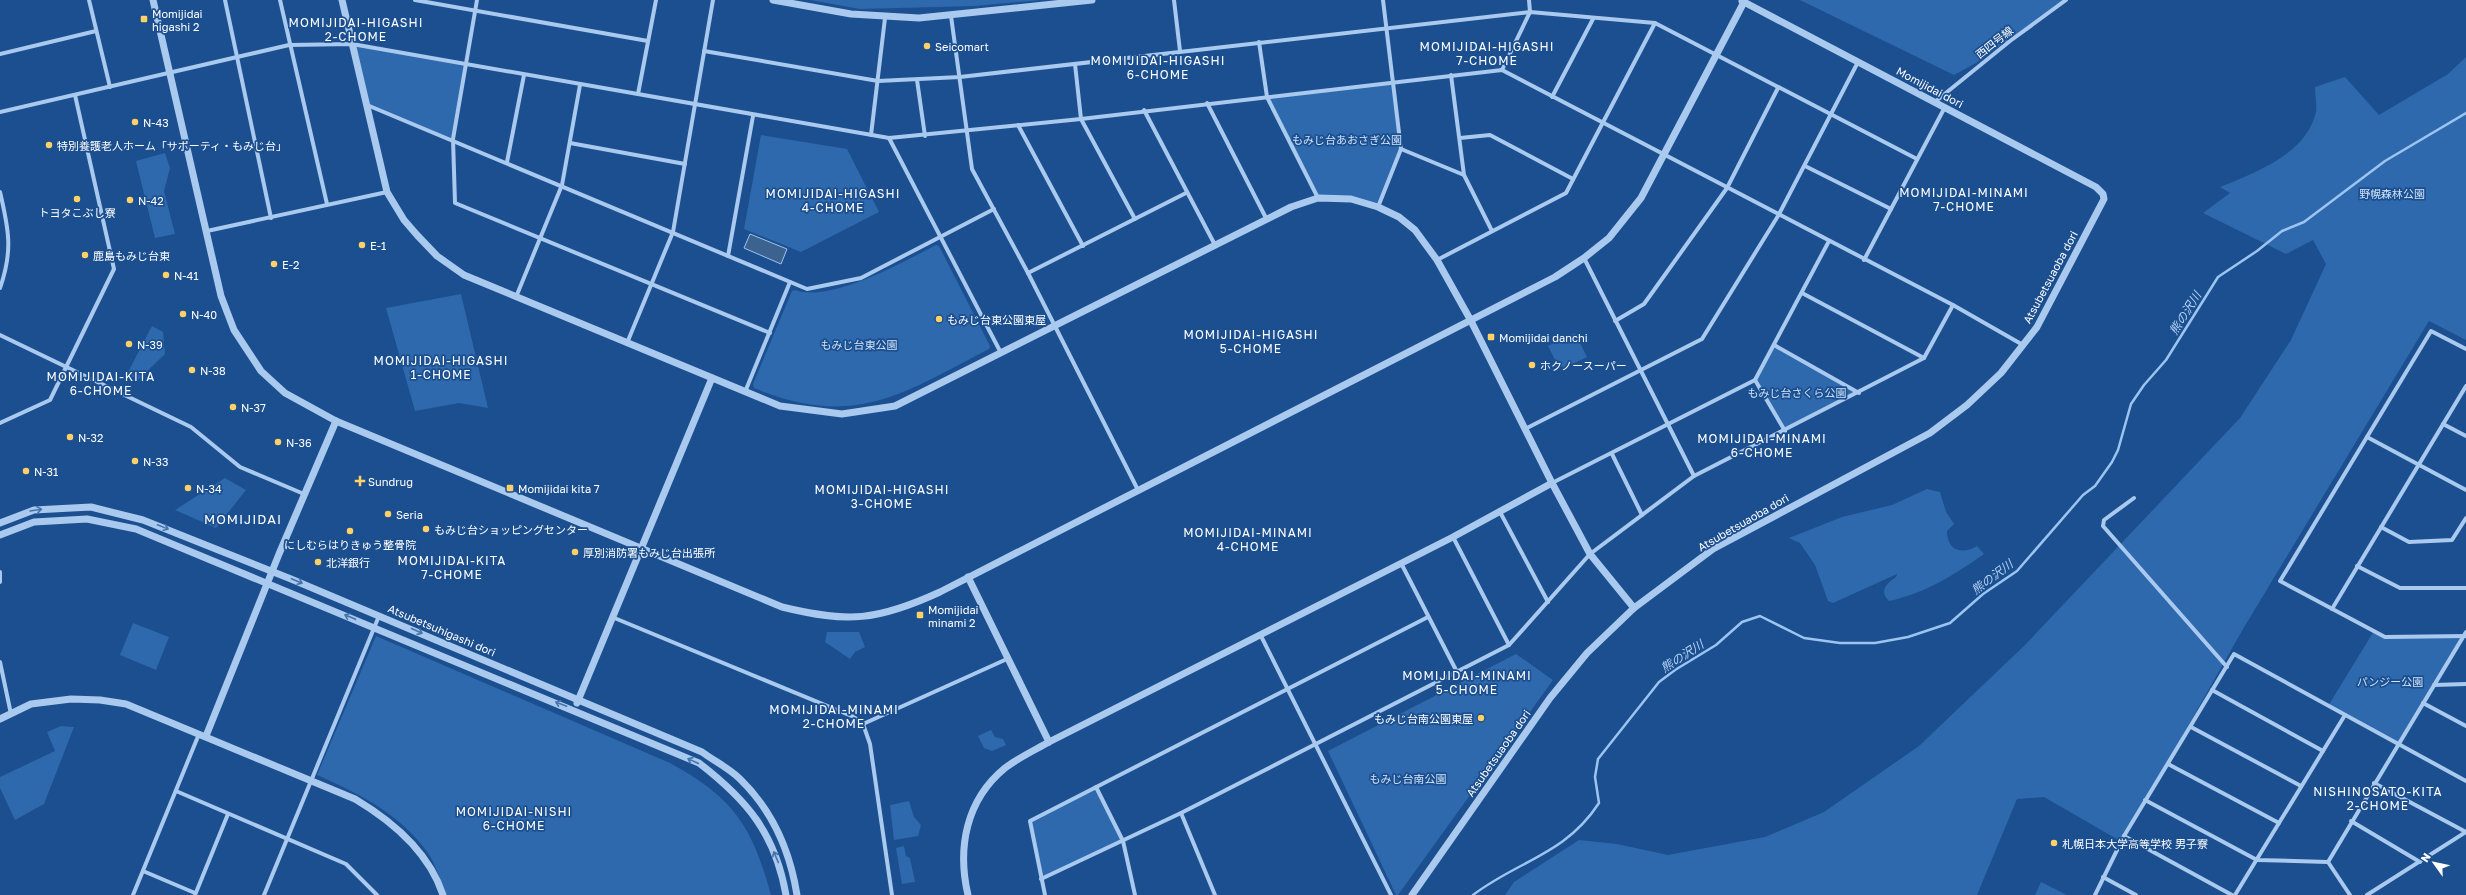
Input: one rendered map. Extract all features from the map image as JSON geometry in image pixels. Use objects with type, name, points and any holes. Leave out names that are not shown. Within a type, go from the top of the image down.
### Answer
[{"type":"street","points":[[89,0],[110,87]]},
{"type":"street","points":[[153,0],[226,311],[252,360],[261,371],[285,393],[336,421],[642,547],[782,607],[824,616],[847,618],[890,612],[913,604],[1555,277],[1584,258],[1608,238],[1628,215],[1649,185],[1717,55],[1742,1]]},
{"type":"street","points":[[225,0],[271,218]]},
{"type":"street","points":[[280,0],[289,45],[327,204]]},
{"type":"street","points":[[342,0],[387,192],[404,220],[437,256],[464,275],[516,298],[780,406],[813,412],[842,414],[870,411],[895,406],[1266,218],[1291,207],[1318,198],[1351,198],[1378,207],[1399,217],[1415,230],[1437,260],[1470,319],[1552,483],[1590,554],[1634,608]]},
{"type":"street","points":[[414,0],[648,42]]},
{"type":"street","points":[[476,0],[453,139],[455,203],[652,286],[770,333]]},
{"type":"street","points":[[638,94],[656,0]]},
{"type":"street","points":[[626,344],[652,286],[673,232],[713,0]]},
{"type":"street","points":[[773,0],[850,14],[885,18],[951,16],[1092,0]]},
{"type":"street","points":[[1174,0],[1180,51]]},
{"type":"street","points":[[1378,207],[1400,149],[1394,82],[1385,28],[1383,0]]},
{"type":"street","points":[[1502,70],[1530,12],[1529,0]]},
{"type":"street","name":"西四号線","points":[[1936,101],[2010,41],[2066,0]]},
{"type":"street","name":"Momijidai dori","points":[[1742,1],[1936,101],[2096,187],[2103,194],[2104,199]]},
{"type":"street","points":[[704,51],[878,81],[918,80],[960,77],[1530,12],[1593,19],[1655,23],[1917,159]]},
{"type":"street","points":[[951,16],[972,169],[1055,325],[1138,490]]},
{"type":"street","points":[[871,135],[885,18]]},
{"type":"street","points":[[1552,96],[1593,19]]},
{"type":"street","points":[[1437,260],[1566,193],[1604,124],[1655,23]]},
{"type":"street","points":[[0,54],[96,31]]},
{"type":"street","points":[[1259,42],[1267,96],[1318,198]]},
{"type":"street","points":[[0,112],[289,45],[352,44],[638,94],[753,116],[889,138],[925,136],[966,130],[1081,119],[1144,110],[1502,70],[1778,216],[1953,305],[2024,345]]},
{"type":"street","points":[[1525,429],[1702,339],[1778,216],[1858,62]]},
{"type":"street","points":[[1075,64],[1081,119],[1135,219]]},
{"type":"street","points":[[507,162],[524,75]]},
{"type":"street","points":[[1451,75],[1464,175],[1492,231]]},
{"type":"street","points":[[918,80],[925,136]]},
{"type":"street","points":[[516,298],[562,185],[580,85]]},
{"type":"street","points":[[1615,321],[1644,304],[1727,188],[1778,88]]},
{"type":"street","points":[[0,423],[50,400],[114,269],[75,95]]},
{"type":"street","points":[[1207,103],[1266,218]]},
{"type":"street","points":[[366,104],[453,139],[807,289],[861,278],[994,209]]},
{"type":"street","points":[[1864,260],[1945,107]]},
{"type":"street","points":[[1144,110],[1186,193],[1215,245]]},
{"type":"street","points":[[728,256],[753,116]]},
{"type":"street","points":[[1018,125],[1083,246]]},
{"type":"street","points":[[1460,138],[1490,135],[1573,179]]},
{"type":"street","points":[[889,138],[1001,353]]},
{"type":"street","points":[[570,143],[685,164]]},
{"type":"street","points":[[1400,149],[1464,175]]},
{"type":"street","points":[[1805,166],[1891,209]]},
{"type":"street","points":[[0,192],[10,234],[6,273],[0,288]]},
{"type":"street","points":[[207,231],[387,192]]},
{"type":"street","points":[[1028,273],[1186,193]]},
{"type":"street","name":"Atsubetsuaoba dori","points":[[1412,895],[1550,698],[1587,653],[1634,608],[1713,549],[1930,433],[1967,405],[2001,373],[2037,327],[2104,199]]},
{"type":"street","points":[[968,895],[964,876],[963,850],[966,829],[978,799],[987,785],[1006,768],[1049,742],[1400,562],[1453,537],[1552,483],[1612,454],[1669,423],[1755,380],[1829,241]]},
{"type":"street","points":[[1584,258],[1615,321],[1669,423],[1694,476]]},
{"type":"street","points":[[745,392],[790,282]]},
{"type":"street","points":[[1802,293],[1924,358]]},
{"type":"street","points":[[1041,879],[1181,813],[1509,645],[1590,554],[1694,476],[1785,432],[1924,358],[1953,305]]},
{"type":"street","points":[[2465,635],[2385,637],[2280,581],[2431,331],[2466,349]]},
{"type":"street","points":[[0,335],[191,427],[240,467],[304,494]]},
{"type":"street","points":[[1774,345],[1859,393]]},
{"type":"street","points":[[574,709],[712,378]]},
{"type":"street","points":[[1755,380],[1785,432]]},
{"type":"street","points":[[2332,609],[2417,465],[2466,386]]},
{"type":"street","points":[[133,895],[176,791],[203,734],[336,421]]},
{"type":"street","points":[[2443,424],[2466,436]]},
{"type":"street","points":[[2367,437],[2466,490]]},
{"type":"street","points":[[1612,454],[1642,515]]},
{"type":"street","points":[[2134,498],[2104,520],[2103,526],[2226,667]]},
{"type":"street","name":"Atsubetsuhigashi dori","points":[[0,523],[34,510],[91,507],[143,520],[272,571],[578,698],[702,752],[740,778],[766,810],[790,857],[797,895]]},
{"type":"street","points":[[1500,512],[1548,602]]},
{"type":"street","points":[[2381,527],[2409,542],[2452,540],[2466,518]]},
{"type":"street","name":"Atsubetsuhigashi dori","points":[[0,535],[34,522],[86,519],[136,529],[574,709],[699,763],[730,788],[757,819],[778,861],[786,895]]},
{"type":"street","points":[[1453,537],[1509,645]]},
{"type":"street","points":[[1400,562],[1457,672]]},
{"type":"street","points":[[2357,566],[2400,588],[2466,588]]},
{"type":"street","points":[[0,572],[0,582]]},
{"type":"street","points":[[968,577],[1049,742]]},
{"type":"street","points":[[264,895],[379,616]]},
{"type":"street","points":[[612,616],[854,717],[863,724],[870,744],[892,895]]},
{"type":"street","points":[[1045,895],[1030,821],[1428,617]]},
{"type":"street","points":[[1260,634],[1391,895]]},
{"type":"street","points":[[2328,862],[2351,821],[2465,635]]},
{"type":"street","points":[[2095,895],[2124,836],[2234,654],[2466,781]]},
{"type":"street","points":[[863,724],[1007,659]]},
{"type":"street","points":[[0,662],[11,714]]},
{"type":"street","points":[[2434,685],[2466,684]]},
{"type":"street","points":[[2212,690],[2323,751]]},
{"type":"street","points":[[0,719],[31,704],[72,699],[100,700],[126,704],[203,734],[354,799],[392,824],[425,859],[443,895]]},
{"type":"street","points":[[2423,703],[2466,726]]},
{"type":"street","points":[[2124,836],[2234,895],[2345,715]]},
{"type":"street","points":[[2191,727],[2301,786]]},
{"type":"street","points":[[2168,764],[2279,823]]},
{"type":"street","points":[[2367,895],[2466,832],[2374,783]]},
{"type":"street","points":[[1096,787],[1123,841],[1135,895]]},
{"type":"street","points":[[176,791],[346,864],[377,895]]},
{"type":"street","points":[[2145,800],[2256,860],[2328,862]]},
{"type":"street","points":[[1181,813],[1215,895]]},
{"type":"street","points":[[143,871],[195,894],[228,814]]},
{"type":"street","points":[[2351,821],[2420,862]]},
{"type":"street","points":[[2328,862],[2350,895]]},
{"type":"street","points":[[2103,877],[2136,895]]},
{"type":"green space","points":[[810,0],[1041,0],[975,6],[860,9]]},
{"type":"green space","points":[[1800,0],[2064,0],[1976,63],[1954,75]]},
{"type":"green space","points":[[352,44],[466,65],[453,139],[366,105]]},
{"type":"green space","name":"野幌森林公園","points":[[2466,57],[2466,340],[2429,321],[2243,629],[2122,842],[2044,797],[2017,799],[1977,895],[1505,895],[1514,882],[1579,840],[1617,844],[1668,855],[1765,837],[1824,812],[1919,746],[2025,645],[2240,418],[2291,340],[2326,264],[2313,240],[2286,254],[2203,213],[2230,193],[2220,187],[2263,168],[2277,160],[2302,140],[2310,127],[2316,112],[2315,87],[2345,77],[2379,115],[2448,74]]},
{"type":"green space","name":"もみじ台あおさぎ公園","points":[[1394,82],[1401,149],[1378,207],[1351,199],[1318,198],[1267,97]]},
{"type":"green space","points":[[761,135],[847,149],[879,212],[801,252],[744,229]]},
{"type":"green space","points":[[165,153],[170,168],[164,191],[175,234],[155,238],[136,161]]},
{"type":"green space","name":"もみじ台東公園","points":[[936,245],[939,246],[990,346],[989,349],[929,380],[902,392],[876,401],[849,406],[821,406],[789,400],[754,388],[753,384],[792,291],[828,291],[847,286],[867,279]]},
{"type":"green space","points":[[461,294],[488,408],[459,403],[415,411],[386,308]]},
{"type":"green space","points":[[152,326],[163,332],[165,354],[138,380],[127,374]]},
{"type":"green space","points":[[1575,333],[1587,357],[1564,368],[1557,364],[1548,346]]},
{"type":"green space","name":"もみじ台さくら公園","points":[[1774,345],[1859,393],[1785,431],[1755,380]]},
{"type":"green space","points":[[225,478],[246,490],[216,528],[175,510]]},
{"type":"green space","points":[[1927,489],[1940,492],[1946,512],[1954,524],[1947,531],[1948,538],[1953,547],[1956,549],[1966,550],[1977,546],[1984,554],[1939,582],[1902,598],[1889,601],[1884,594],[1885,588],[1897,574],[1833,603],[1828,601],[1815,565],[1800,543],[1789,538],[1842,517],[1892,505]]},
{"type":"green space","points":[[133,623],[169,637],[156,670],[120,655]]},
{"type":"green space","name":"パンジー公園","points":[[2374,631],[2385,637],[2464,636],[2398,744],[2328,706]]},
{"type":"green space","points":[[827,632],[859,632],[865,647],[855,652],[850,659],[825,642]]},
{"type":"green space","points":[[376,636],[670,763],[692,776],[725,802],[748,832],[764,871],[771,895],[446,895],[428,853],[405,827],[378,806],[317,775]]},
{"type":"green space","name":"もみじ台南公園","points":[[1516,654],[1553,680],[1398,895],[1396,895],[1328,751]]},
{"type":"green space","points":[[61,726],[74,727],[44,804],[15,820],[0,788],[0,777],[55,751],[47,732]]},
{"type":"green space","points":[[991,730],[995,737],[1003,739],[1006,745],[992,751],[984,748],[978,736]]},
{"type":"green space","points":[[1096,787],[1123,841],[1041,879],[1030,821]]},
{"type":"green space","points":[[909,801],[914,817],[921,825],[918,836],[894,840],[890,805]]},
{"type":"green space","points":[[904,846],[906,856],[910,858],[915,882],[902,884],[896,848]]},
{"type":"green space","points":[[2041,882],[2067,895],[2035,895]]},
{"type":"shaded area","points":[[750,234],[787,249],[781,264],[744,248]]},
{"type":"waterway","name":"熊の沢川","points":[[1473,895],[1490,883],[1556,846],[1586,820],[1599,803],[1595,777],[1598,759],[1659,682],[1675,670],[1716,645],[1742,622],[1760,616],[1804,638],[1840,643],[1875,643],[1908,637],[1950,623],[1983,594],[2017,571],[2083,495],[2095,486],[2112,462],[2118,450],[2131,404],[2144,385],[2166,360],[2218,277],[2257,251],[2282,231],[2304,222],[2385,161],[2466,113]]},
{"type":"place","name":"Momijidai higashi 2","points":[[144,19]]},
{"type":"place","name":"Seicomart","points":[[927,46]]},
{"type":"place","name":"N-43","points":[[135,122]]},
{"type":"place","name":"特別養護老人ホーム「サポーティ・もみじ台」","points":[[49,145]]},
{"type":"place","name":"トヨタこぶし寮","points":[[77,199]]},
{"type":"place","name":"N-42","points":[[130,200]]},
{"type":"place","name":"E-1","points":[[362,245]]},
{"type":"place","name":"鹿島もみじ台東","points":[[85,255]]},
{"type":"place","name":"E-2","points":[[274,264]]},
{"type":"place","name":"N-41","points":[[166,275]]},
{"type":"place","name":"N-40","points":[[183,314]]},
{"type":"place","name":"もみじ台東公園東屋","points":[[939,319]]},
{"type":"place","name":"Momijidai danchi","points":[[1491,337]]},
{"type":"place","name":"N-39","points":[[129,344]]},
{"type":"place","name":"ホクノースーパー","points":[[1532,365]]},
{"type":"place","name":"N-38","points":[[192,370]]},
{"type":"place","name":"N-37","points":[[233,407]]},
{"type":"place","name":"N-32","points":[[70,437]]},
{"type":"place","name":"N-36","points":[[278,442]]},
{"type":"place","name":"N-33","points":[[135,461]]},
{"type":"place","name":"N-31","points":[[26,471]]},
{"type":"place","name":"Sundrug","points":[[360,481]]},
{"type":"place","name":"N-34","points":[[188,488]]},
{"type":"place","name":"Momijidai kita 7","points":[[510,488]]},
{"type":"place","name":"Seria","points":[[388,514]]},
{"type":"place","name":"もみじ台ショッピングセンター","points":[[426,529]]},
{"type":"place","name":"にしむらはりきゅう整骨院","points":[[350,531]]},
{"type":"place","name":"厚別消防署もみじ台出張所","points":[[575,552]]},
{"type":"place","name":"北洋銀行","points":[[318,562]]},
{"type":"place","name":"Momijidai minami 2","points":[[920,615]]},
{"type":"place","name":"もみじ台南公園東屋","points":[[1481,718]]},
{"type":"place","name":"札幌日本大学高等学校 男子寮","points":[[2054,843]]},
{"type":"district","name":"MOMIJIDAI-HIGASHI 2-CHOME","points":[[356,29]]},
{"type":"district","name":"MOMIJIDAI-HIGASHI 7-CHOME","points":[[1487,53]]},
{"type":"district","name":"MOMIJIDAI-HIGASHI 6-CHOME","points":[[1158,67]]},
{"type":"district","name":"MOMIJIDAI-MINAMI 7-CHOME","points":[[1964,199]]},
{"type":"district","name":"MOMIJIDAI-HIGASHI 4-CHOME","points":[[833,200]]},
{"type":"district","name":"MOMIJIDAI-HIGASHI 5-CHOME","points":[[1251,341]]},
{"type":"district","name":"MOMIJIDAI-HIGASHI 1-CHOME","points":[[441,367]]},
{"type":"district","name":"MOMIJIDAI-KITA 6-CHOME","points":[[101,383]]},
{"type":"district","name":"MOMIJIDAI-MINAMI 6-CHOME","points":[[1762,445]]},
{"type":"district","name":"MOMIJIDAI-HIGASHI 3-CHOME","points":[[882,496]]},
{"type":"district","name":"MOMIJIDAI","points":[[243,519]]},
{"type":"district","name":"MOMIJIDAI-MINAMI 4-CHOME","points":[[1248,539]]},
{"type":"district","name":"MOMIJIDAI-KITA 7-CHOME","points":[[452,567]]},
{"type":"district","name":"MOMIJIDAI-MINAMI 5-CHOME","points":[[1467,682]]},
{"type":"district","name":"MOMIJIDAI-MINAMI 2-CHOME","points":[[834,716]]},
{"type":"district","name":"NISHINOSATO-KITA 2-CHOME","points":[[2378,798]]},
{"type":"district","name":"MOMIJIDAI-NISHI 6-CHOME","points":[[514,818]]}]
